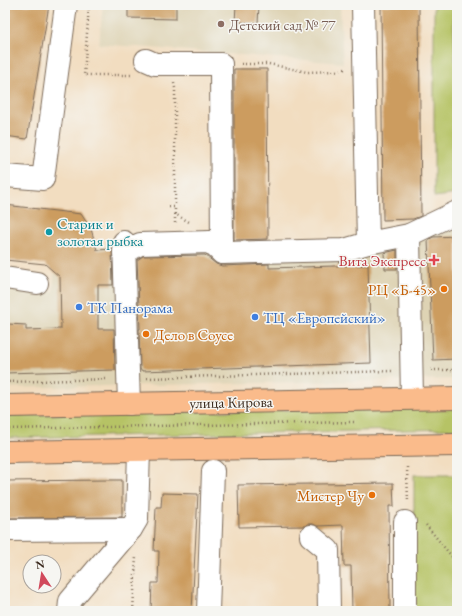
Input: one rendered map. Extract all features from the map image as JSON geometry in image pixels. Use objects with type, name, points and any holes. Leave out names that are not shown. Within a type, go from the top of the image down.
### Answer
[{"type":"main road","name":"улица Кирова","points":[[5,406],[457,398]]},
{"type":"main road","points":[[5,452],[457,445]]},
{"type":"lane","points":[[5,176],[43,179],[66,5]]},
{"type":"lane","points":[[363,5],[368,243]]},
{"type":"lane","points":[[151,62],[221,64],[222,253]]},
{"type":"lane","points":[[129,404],[124,247],[140,244],[210,242],[222,253],[344,250],[368,243],[409,235],[457,212]]},
{"type":"lane","points":[[409,235],[412,398]]},
{"type":"lane","points":[[5,278],[36,283]]},
{"type":"lane","points":[[69,611],[70,601],[131,529],[137,519],[139,450]]},
{"type":"lane","points":[[208,611],[213,471]]},
{"type":"lane","points":[[405,522],[405,611]]},
{"type":"lane","points":[[5,530],[131,529]]},
{"type":"lane","points":[[311,536],[328,550],[329,611]]},
{"type":"path","points":[[89,5],[84,75],[151,76],[151,62]]},
{"type":"path","points":[[221,64],[269,64],[307,72],[336,71],[364,63]]},
{"type":"path","points":[[173,80],[175,88],[175,214]]},
{"type":"path","points":[[169,207],[175,207]]},
{"type":"path","points":[[5,382],[457,370]]},
{"type":"path","points":[[5,429],[354,422]]},
{"type":"path","points":[[133,611],[136,550]]},
{"type":"path","points":[[453,558],[457,561]]},
{"type":"shaded area","name":"Детский сад № 77","points":[[103,5],[340,5],[343,63],[99,44]]},
{"type":"shaded area","points":[[457,219],[457,379],[5,388],[5,287],[53,292],[56,248],[226,244],[353,255]]},
{"type":"green space","points":[[434,5],[457,5],[457,8],[453,8],[455,61],[457,61],[457,194],[434,197]]},
{"type":"green space","points":[[457,407],[457,429],[5,438],[5,415]]},
{"type":"green space","points":[[414,475],[457,475],[457,611],[414,611]]},
{"type":"building","points":[[5,5],[49,5],[27,139],[5,136]]},
{"type":"building","points":[[128,5],[176,5],[176,19],[128,18]]},
{"type":"building","points":[[236,5],[259,5],[258,23],[235,22]]},
{"type":"building","points":[[381,5],[419,5],[421,216],[413,219],[383,220]]},
{"type":"building","points":[[234,69],[267,69],[268,239],[234,240]]},
{"type":"building","points":[[5,205],[81,214],[91,229],[97,250],[112,249],[113,285],[98,285],[98,329],[114,329],[115,370],[5,373],[5,327],[8,327],[8,324],[26,325],[26,330],[61,329],[60,277],[45,264],[5,260]]},
{"type":"building","name":"РЦ «Б-45»","points":[[457,236],[457,359],[433,360],[428,240],[433,237]]},
{"type":"building","points":[[397,250],[397,269],[385,269],[384,253]]},
{"type":"building","name":"ТЦ «Европейский»","points":[[205,255],[216,264],[222,266],[269,264],[269,268],[368,265],[371,363],[140,370],[137,260],[143,256]]},
{"type":"building","points":[[122,480],[122,517],[5,518],[5,481]]},
{"type":"building","points":[[393,483],[394,506],[389,506],[390,611],[352,611],[351,566],[344,566],[343,525],[317,526],[307,524],[305,526],[239,527],[238,485]]},
{"type":"building","points":[[162,493],[198,494],[192,611],[151,611],[152,583],[158,583],[159,551],[154,551],[156,507],[161,507]]},
{"type":"place","name":"Детский сад № 77","points":[[221,24]]},
{"type":"place","name":"Старик и золотая рыбка","points":[[49,232]]},
{"type":"place","name":"Вита Экспресс","points":[[434,260]]},
{"type":"place","name":"РЦ «Б-45»","points":[[444,289]]},
{"type":"place","name":"ТК Панорама","points":[[79,307]]},
{"type":"place","name":"ТЦ «Европейский»","points":[[255,317]]},
{"type":"place","name":"Дело в Соусе","points":[[146,334]]},
{"type":"place","name":"Мистер Чу","points":[[372,495]]}]
